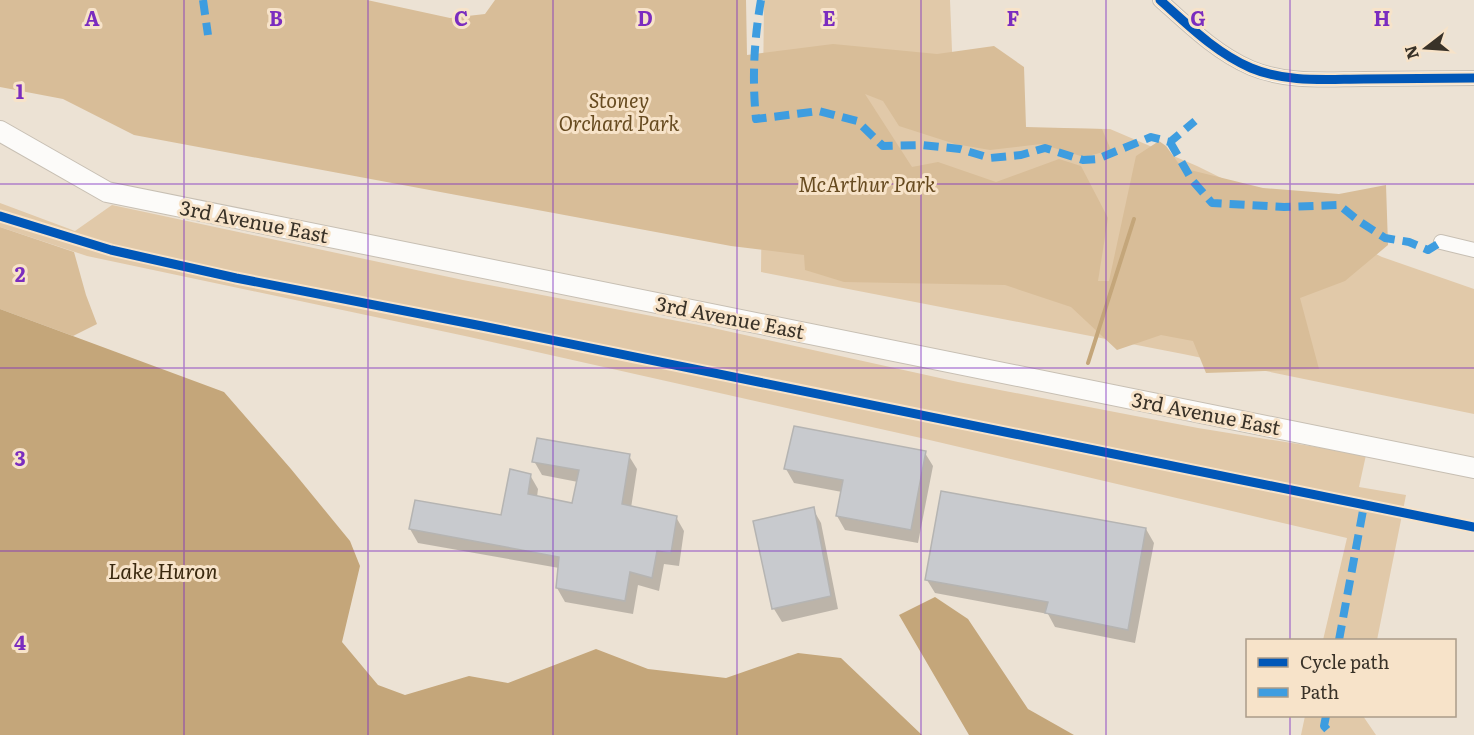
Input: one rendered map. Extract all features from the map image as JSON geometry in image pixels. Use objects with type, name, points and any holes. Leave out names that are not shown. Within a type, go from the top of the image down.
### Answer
[{"type":"main road","name":"3rd Avenue East","points":[[0,131],[107,192],[1474,468]]},
{"type":"street","points":[[1160,0],[1201,37],[1228,55],[1250,67],[1278,76],[1309,80],[1474,78]]},
{"type":"street","points":[[1440,242],[1474,250]]},
{"type":"green space","name":"Stoney Orchard Park","points":[[0,0],[367,0],[450,18],[485,14],[495,0],[746,0],[747,55],[833,44],[937,54],[994,46],[1024,67],[1026,127],[1102,129],[1111,150],[1084,157],[1041,144],[990,150],[955,144],[899,126],[883,101],[865,94],[912,167],[938,162],[996,182],[1059,159],[1081,166],[1108,218],[1098,281],[1109,281],[1136,156],[1159,141],[1166,146],[1182,168],[1263,188],[1339,194],[1386,185],[1388,245],[1345,281],[1300,298],[1319,369],[1206,373],[1193,341],[1161,335],[1117,350],[1071,307],[1005,285],[844,282],[805,270],[804,255],[731,246],[134,135],[63,99],[0,87]]},
{"type":"green space","name":"McArthur Park","points":[[764,0],[950,0],[955,127],[1110,129],[1197,166],[1382,257],[1474,289],[1474,414],[1183,354],[761,272]]},
{"type":"green space","points":[[0,203],[75,231],[112,205],[463,280],[704,326],[958,382],[1198,428],[1366,455],[1359,487],[1406,495],[1377,639],[1323,639],[1347,538],[921,438],[465,336],[87,256],[0,227]]},
{"type":"green space","points":[[0,227],[74,252],[97,324],[73,336],[0,309]]},
{"type":"green space","points":[[1305,717],[1364,717],[1376,735],[1301,735]]},
{"type":"water","name":"Lake Huron","points":[[0,309],[224,392],[350,541],[360,566],[342,642],[378,685],[405,695],[469,676],[508,683],[596,649],[648,669],[726,678],[798,653],[841,658],[922,735],[0,735]]},
{"type":"water","points":[[935,597],[968,619],[1028,709],[1074,735],[969,735],[899,615]]},
{"type":"building","points":[[794,426],[926,451],[911,530],[836,516],[843,480],[784,469]]},
{"type":"building","points":[[537,438],[630,454],[622,504],[677,516],[671,553],[657,551],[652,578],[630,572],[625,601],[556,588],[559,557],[409,529],[415,500],[501,515],[510,469],[531,474],[528,494],[572,503],[579,470],[532,462]]},
{"type":"building","points":[[941,491],[1146,528],[1128,630],[1045,613],[1048,602],[925,580]]},
{"type":"building","points":[[814,507],[831,596],[772,609],[753,521]]},
{"type":"waterway","points":[[1088,363],[1134,219]]},
{"type":"marked path","points":[[203,0],[208,35]]},
{"type":"marked path","points":[[761,0],[754,60],[756,119],[819,111],[857,121],[883,146],[922,145],[960,149],[990,158],[1021,155],[1045,148],[1083,160],[1097,159],[1151,137],[1170,142],[1195,121]]},
{"type":"marked path","points":[[1170,142],[1192,180],[1212,203],[1284,207],[1339,205],[1385,238],[1409,242],[1428,250],[1441,242]]},
{"type":"marked path","points":[[1339,639],[1364,505]]},
{"type":"marked path","points":[[1326,717],[1324,726],[1332,735]]},
{"type":"cycle path","points":[[1160,0],[1226,55],[1265,73],[1307,79],[1474,78]]},
{"type":"cycle path","points":[[0,216],[111,250],[236,278],[1474,527]]}]
